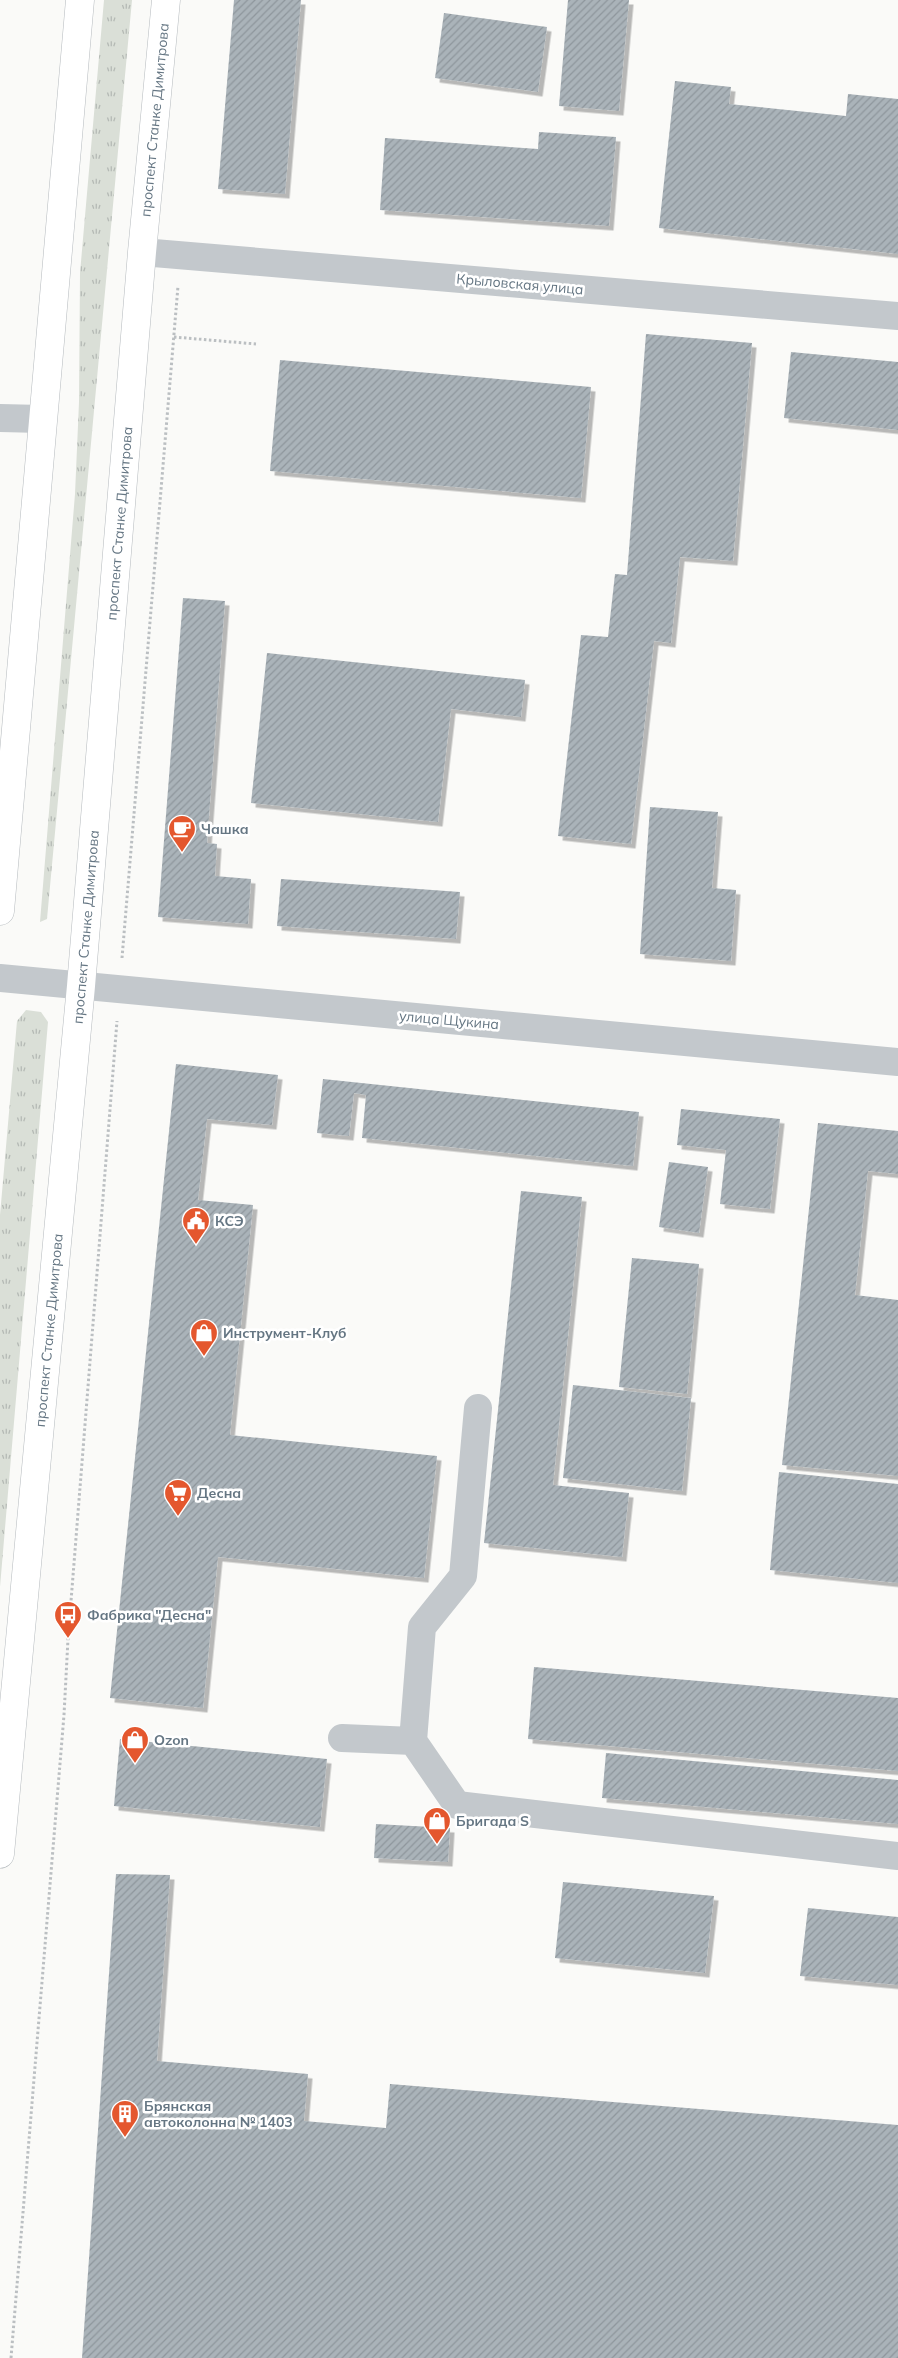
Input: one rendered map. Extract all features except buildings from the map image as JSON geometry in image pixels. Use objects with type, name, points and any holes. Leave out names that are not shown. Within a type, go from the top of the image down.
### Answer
[{"type":"main road","points":[[0,911],[7,749],[42,419],[80,0]]},
{"type":"main road","name":"проспект Станке Димитрова","points":[[0,1854],[81,986],[142,252],[166,0]]},
{"type":"street","name":"Крыловская улица","points":[[142,252],[898,316]]},
{"type":"street","points":[[0,418],[42,419]]},
{"type":"street","name":"улица Щукина","points":[[0,978],[898,1062]]},
{"type":"street","points":[[478,1408],[463,1576],[422,1627],[413,1741],[457,1805],[898,1856]]},
{"type":"street","points":[[342,1738],[413,1741]]},
{"type":"path","points":[[11,2358],[180,256]]},
{"type":"path","points":[[174,337],[256,344]]},
{"type":"green space","points":[[104,0],[132,0],[47,919],[40,922],[75,494],[79,402],[80,273]]},
{"type":"green space","points":[[26,1010],[41,1012],[48,1022],[0,1587],[0,1215],[17,1021]]},
{"type":"place","name":"Чашка","points":[[182,853]]},
{"type":"place","name":"КСЭ","points":[[196,1245]]},
{"type":"place","name":"Инструмент-Клуб","points":[[204,1357]]},
{"type":"place","name":"Десна","points":[[178,1517]]},
{"type":"place","name":"Фабрика \"Десна\"","points":[[68,1639]]},
{"type":"place","name":"Ozon","points":[[135,1764]]},
{"type":"place","name":"Бригада S","points":[[437,1845]]},
{"type":"place","name":"Брянская автоколонна № 1403","points":[[125,2138]]}]
